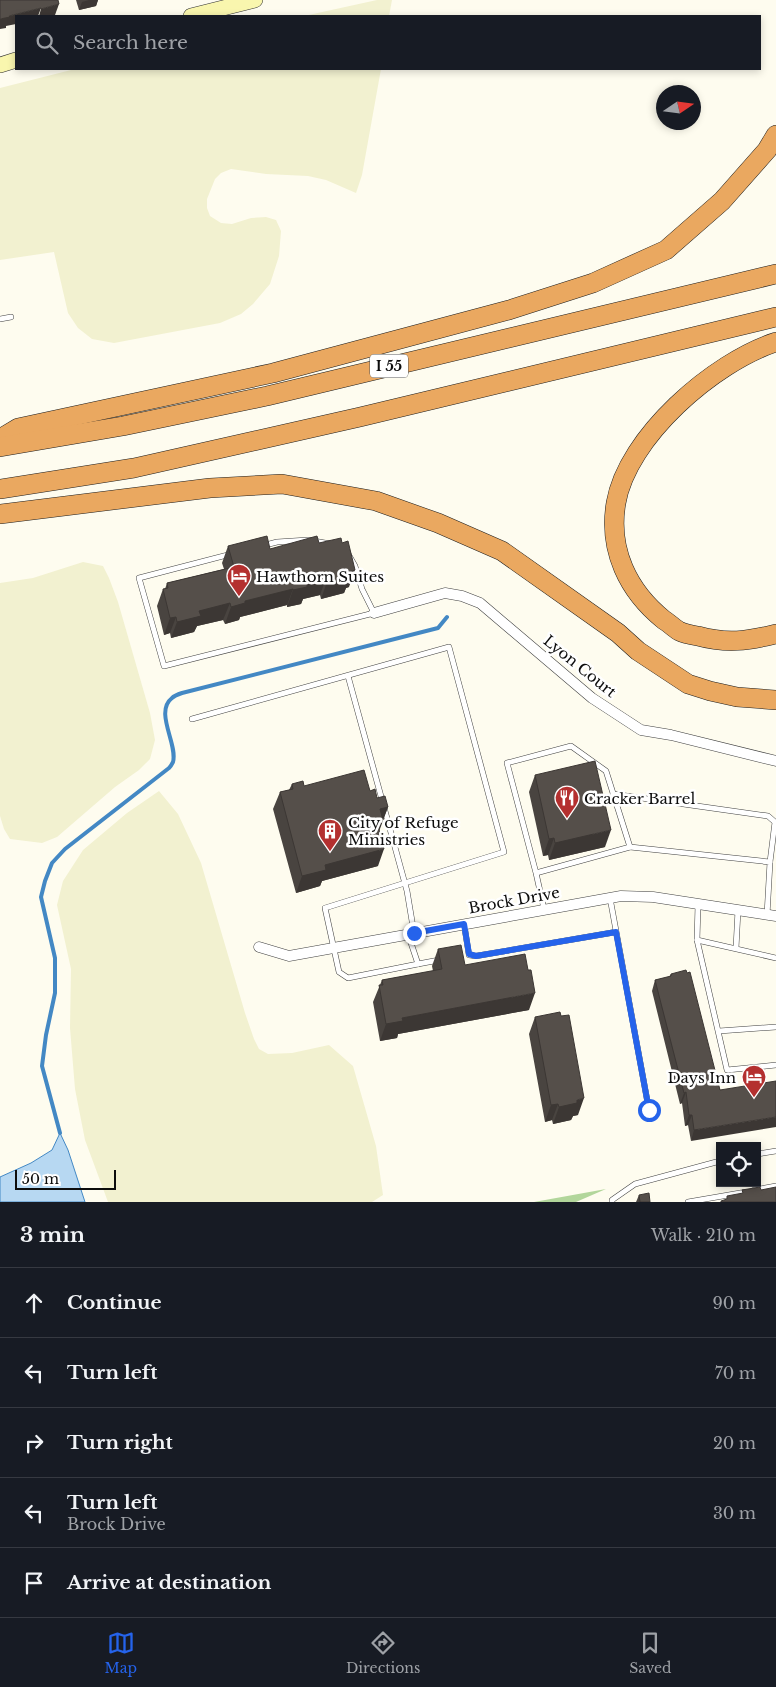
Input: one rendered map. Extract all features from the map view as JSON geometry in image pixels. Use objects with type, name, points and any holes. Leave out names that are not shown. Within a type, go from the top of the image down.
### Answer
[{"type":"highway","points":[[0,439],[18,428],[273,373],[509,310],[592,284],[666,250],[722,201],[767,150],[776,136]]},
{"type":"highway","name":"I 55","points":[[0,447],[123,426],[267,396],[776,274]]},
{"type":"highway","points":[[0,489],[134,468],[360,417],[776,317]]},
{"type":"highway","points":[[776,342],[761,347],[730,363],[702,384],[674,408],[647,439],[634,456],[623,480],[616,502],[614,532],[619,561],[632,586],[649,608],[680,632],[716,641],[749,641],[776,634]]},
{"type":"highway","points":[[0,514],[210,488],[282,484],[376,501],[438,523],[502,550],[618,633],[638,651],[688,684],[738,698],[776,700]]},
{"type":"main road","points":[[195,15],[255,0]]},
{"type":"main road","points":[[0,64],[15,60]]},
{"type":"street","name":"Lyon Court","points":[[374,613],[445,593],[462,596],[480,603],[592,698],[641,730],[671,735],[776,761]]},
{"type":"street","name":"Brock Drive","points":[[259,947],[289,956],[621,896],[653,897],[771,916]]},
{"type":"lane","points":[[0,319],[11,317]]},
{"type":"lane","points":[[308,540],[331,544],[348,552],[355,566],[362,589],[374,613],[164,666],[139,578],[277,542],[308,540]]},
{"type":"lane","points":[[192,719],[449,648],[504,852],[325,908],[339,972],[348,978],[443,959]]},
{"type":"lane","points":[[348,676],[404,882],[411,934],[418,964]]},
{"type":"lane","points":[[544,909],[507,763],[571,746],[606,771],[630,847]]},
{"type":"lane","points":[[613,794],[768,816],[775,822],[770,862],[771,916]]},
{"type":"lane","points":[[536,873],[630,847],[770,862]]},
{"type":"lane","points":[[610,898],[649,1110]]},
{"type":"lane","points":[[698,904],[697,940],[727,1070],[776,1065]]},
{"type":"lane","points":[[736,948],[738,910]]},
{"type":"lane","points":[[464,924],[469,954]]},
{"type":"lane","points":[[460,956],[469,954],[476,956],[616,932]]},
{"type":"lane","points":[[697,940],[776,958]]},
{"type":"lane","points":[[719,1031],[776,1026]]},
{"type":"lane","points":[[761,1153],[776,1151]]},
{"type":"lane","points":[[612,1202],[635,1184],[716,1163]]},
{"type":"lane","points":[[688,1202],[776,1186]]},
{"type":"green space","points":[[377,0],[392,0],[389,15],[309,15]]},
{"type":"green space","points":[[71,70],[381,70],[362,175],[356,193],[326,180],[308,176],[266,174],[231,169],[221,173],[215,179],[207,199],[207,208],[210,216],[221,223],[232,224],[251,218],[266,217],[276,220],[281,231],[279,256],[270,284],[253,304],[241,314],[220,323],[114,343],[92,339],[78,328],[68,313],[54,252],[0,260],[0,88]]},
{"type":"green space","points":[[83,562],[103,566],[118,602],[150,713],[155,740],[150,759],[57,837],[42,843],[10,839],[4,829],[0,816],[0,583],[33,578]]},
{"type":"green space","points":[[159,791],[178,814],[201,863],[245,1013],[259,1049],[268,1054],[292,1053],[329,1045],[353,1066],[376,1146],[383,1195],[372,1202],[108,1202],[85,1140],[75,1089],[70,1028],[71,969],[57,905],[63,881],[83,850],[127,813]]},
{"type":"green space","points":[[606,1189],[576,1202],[534,1202]]},
{"type":"water","points":[[60,1133],[68,1150],[85,1202],[0,1202],[0,1177],[31,1163],[52,1150]]},
{"type":"building","points":[[0,0],[58,0],[59,4],[0,19]]},
{"type":"building","name":"Hawthorn Suites","points":[[267,536],[270,549],[317,536],[319,543],[341,538],[342,543],[348,541],[355,570],[349,572],[351,577],[327,582],[326,578],[307,583],[307,587],[245,601],[245,603],[231,607],[230,603],[199,611],[201,616],[177,622],[176,617],[170,618],[163,589],[168,588],[167,583],[234,567],[228,546]]},
{"type":"building","name":"Cracker Barrel","points":[[595,761],[611,830],[555,843],[554,838],[549,839],[535,775]]},
{"type":"building","name":"City of Refuge Ministries","points":[[364,770],[370,791],[375,789],[377,798],[385,796],[388,807],[380,809],[383,820],[377,822],[384,849],[325,865],[326,870],[302,876],[280,792],[293,789],[292,784],[303,781],[304,786]]},
{"type":"building","points":[[461,945],[465,965],[525,954],[528,970],[531,970],[535,993],[402,1018],[403,1021],[386,1024],[379,985],[383,985],[382,980],[442,969],[438,949]]},
{"type":"building","points":[[686,970],[687,973],[690,972],[720,1090],[776,1081],[776,1117],[694,1130],[692,1115],[689,1115],[686,1092],[684,1093],[655,980]]},
{"type":"building","points":[[560,1012],[561,1016],[569,1015],[584,1098],[577,1100],[577,1103],[559,1107],[558,1104],[551,1105],[535,1017]]},
{"type":"building","points":[[760,1187],[761,1190],[776,1187],[776,1202],[721,1202],[727,1199],[727,1196],[743,1193],[742,1190]]},
{"type":"building","points":[[649,1193],[650,1202],[640,1202],[639,1195]]},
{"type":"waterway","points":[[60,1133],[42,1066],[55,993],[55,958],[41,897],[52,863],[65,849],[169,768],[173,762],[174,755],[165,711],[167,704],[173,697],[182,693],[438,628],[447,617]]},
{"type":"place","name":"Hawthorn Suites","points":[[239,597]]},
{"type":"place","name":"Cracker Barrel","points":[[567,819]]},
{"type":"place","name":"City of Refuge Ministries","points":[[330,852]]},
{"type":"place","name":"Days Inn","points":[[754,1098]]},
{"type":"route","points":[[414,933],[464,924],[469,954],[476,956],[616,932],[649,1110]]}]
